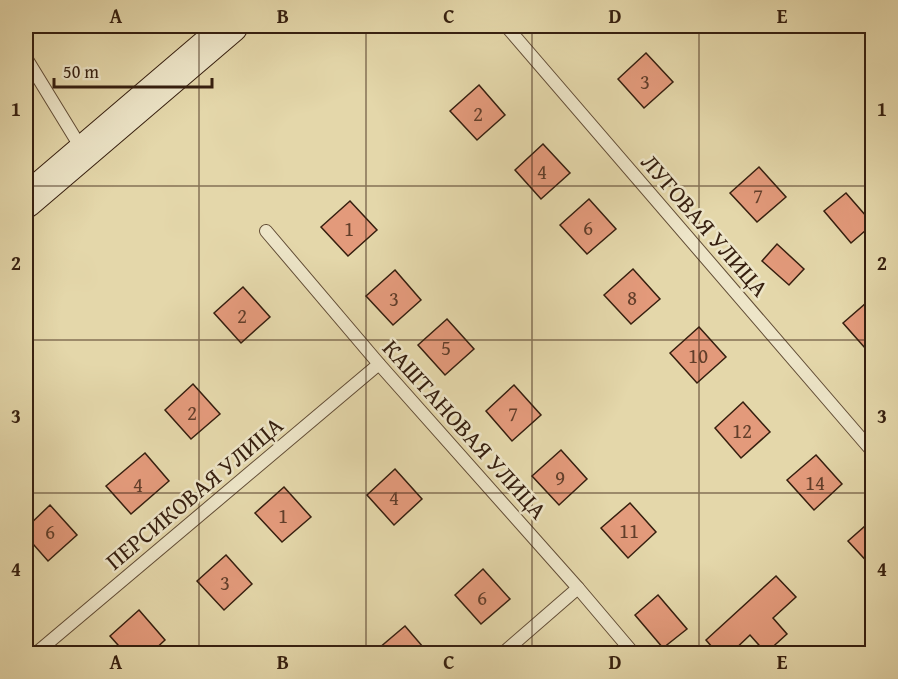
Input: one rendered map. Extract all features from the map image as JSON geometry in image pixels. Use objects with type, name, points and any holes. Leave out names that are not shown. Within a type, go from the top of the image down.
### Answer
[{"type":"main road","points":[[26,201],[231,26]]},
{"type":"lane","name":"ЛУГОВАЯ УЛИЦА","points":[[506,26],[873,451]]},
{"type":"lane","points":[[26,58],[83,151]]},
{"type":"lane","name":"КАШТАНОВАЯ УЛИЦА","points":[[266,231],[379,364],[634,654]]},
{"type":"lane","name":"ПЕРСИКОВАЯ УЛИЦА","points":[[35,654],[379,364]]},
{"type":"lane","points":[[502,654],[578,588]]},
{"type":"building","points":[[646,53],[673,82],[644,108],[618,79]]},
{"type":"building","points":[[479,85],[505,115],[477,140],[450,111]]},
{"type":"building","points":[[543,144],[570,173],[541,199],[515,170]]},
{"type":"building","points":[[759,167],[786,197],[757,222],[730,193]]},
{"type":"building","points":[[846,193],[873,224],[851,243],[824,211]]},
{"type":"building","points":[[589,199],[616,229],[587,254],[560,225]]},
{"type":"building","points":[[350,201],[377,230],[348,256],[321,227]]},
{"type":"building","points":[[777,244],[804,269],[789,285],[762,261]]},
{"type":"building","points":[[633,269],[660,299],[631,324],[604,295]]},
{"type":"building","points":[[395,270],[421,300],[393,325],[366,296]]},
{"type":"building","points":[[243,287],[270,317],[241,343],[214,313]]},
{"type":"building","points":[[873,297],[873,357],[843,323]]},
{"type":"building","points":[[447,319],[474,349],[445,375],[418,345]]},
{"type":"building","points":[[699,327],[726,357],[697,383],[670,353]]},
{"type":"building","points":[[193,384],[220,414],[191,439],[165,410]]},
{"type":"building","points":[[514,385],[541,415],[512,441],[486,411]]},
{"type":"building","points":[[743,402],[770,432],[741,458],[715,428]]},
{"type":"building","points":[[561,450],[587,479],[559,505],[532,476]]},
{"type":"building","points":[[145,453],[169,481],[131,514],[106,486]]},
{"type":"building","points":[[816,455],[842,484],[814,510],[787,480]]},
{"type":"building","points":[[395,469],[422,499],[394,525],[367,495]]},
{"type":"building","points":[[284,487],[311,517],[282,542],[255,513]]},
{"type":"building","points":[[630,503],[656,532],[628,558],[601,528]]},
{"type":"building","points":[[50,505],[77,535],[48,561],[26,536],[26,528]]},
{"type":"building","points":[[873,519],[873,568],[848,541]]},
{"type":"building","points":[[226,555],[252,584],[224,610],[197,581]]},
{"type":"building","points":[[483,569],[510,599],[481,624],[455,595]]},
{"type":"building","points":[[776,576],[796,597],[773,618],[787,634],[766,653],[750,635],[730,654],[718,654],[706,640]]},
{"type":"building","points":[[658,595],[687,629],[663,648],[635,615]]},
{"type":"building","points":[[139,610],[165,640],[150,654],[126,654],[110,636]]},
{"type":"building","points":[[405,626],[429,654],[372,654]]}]
